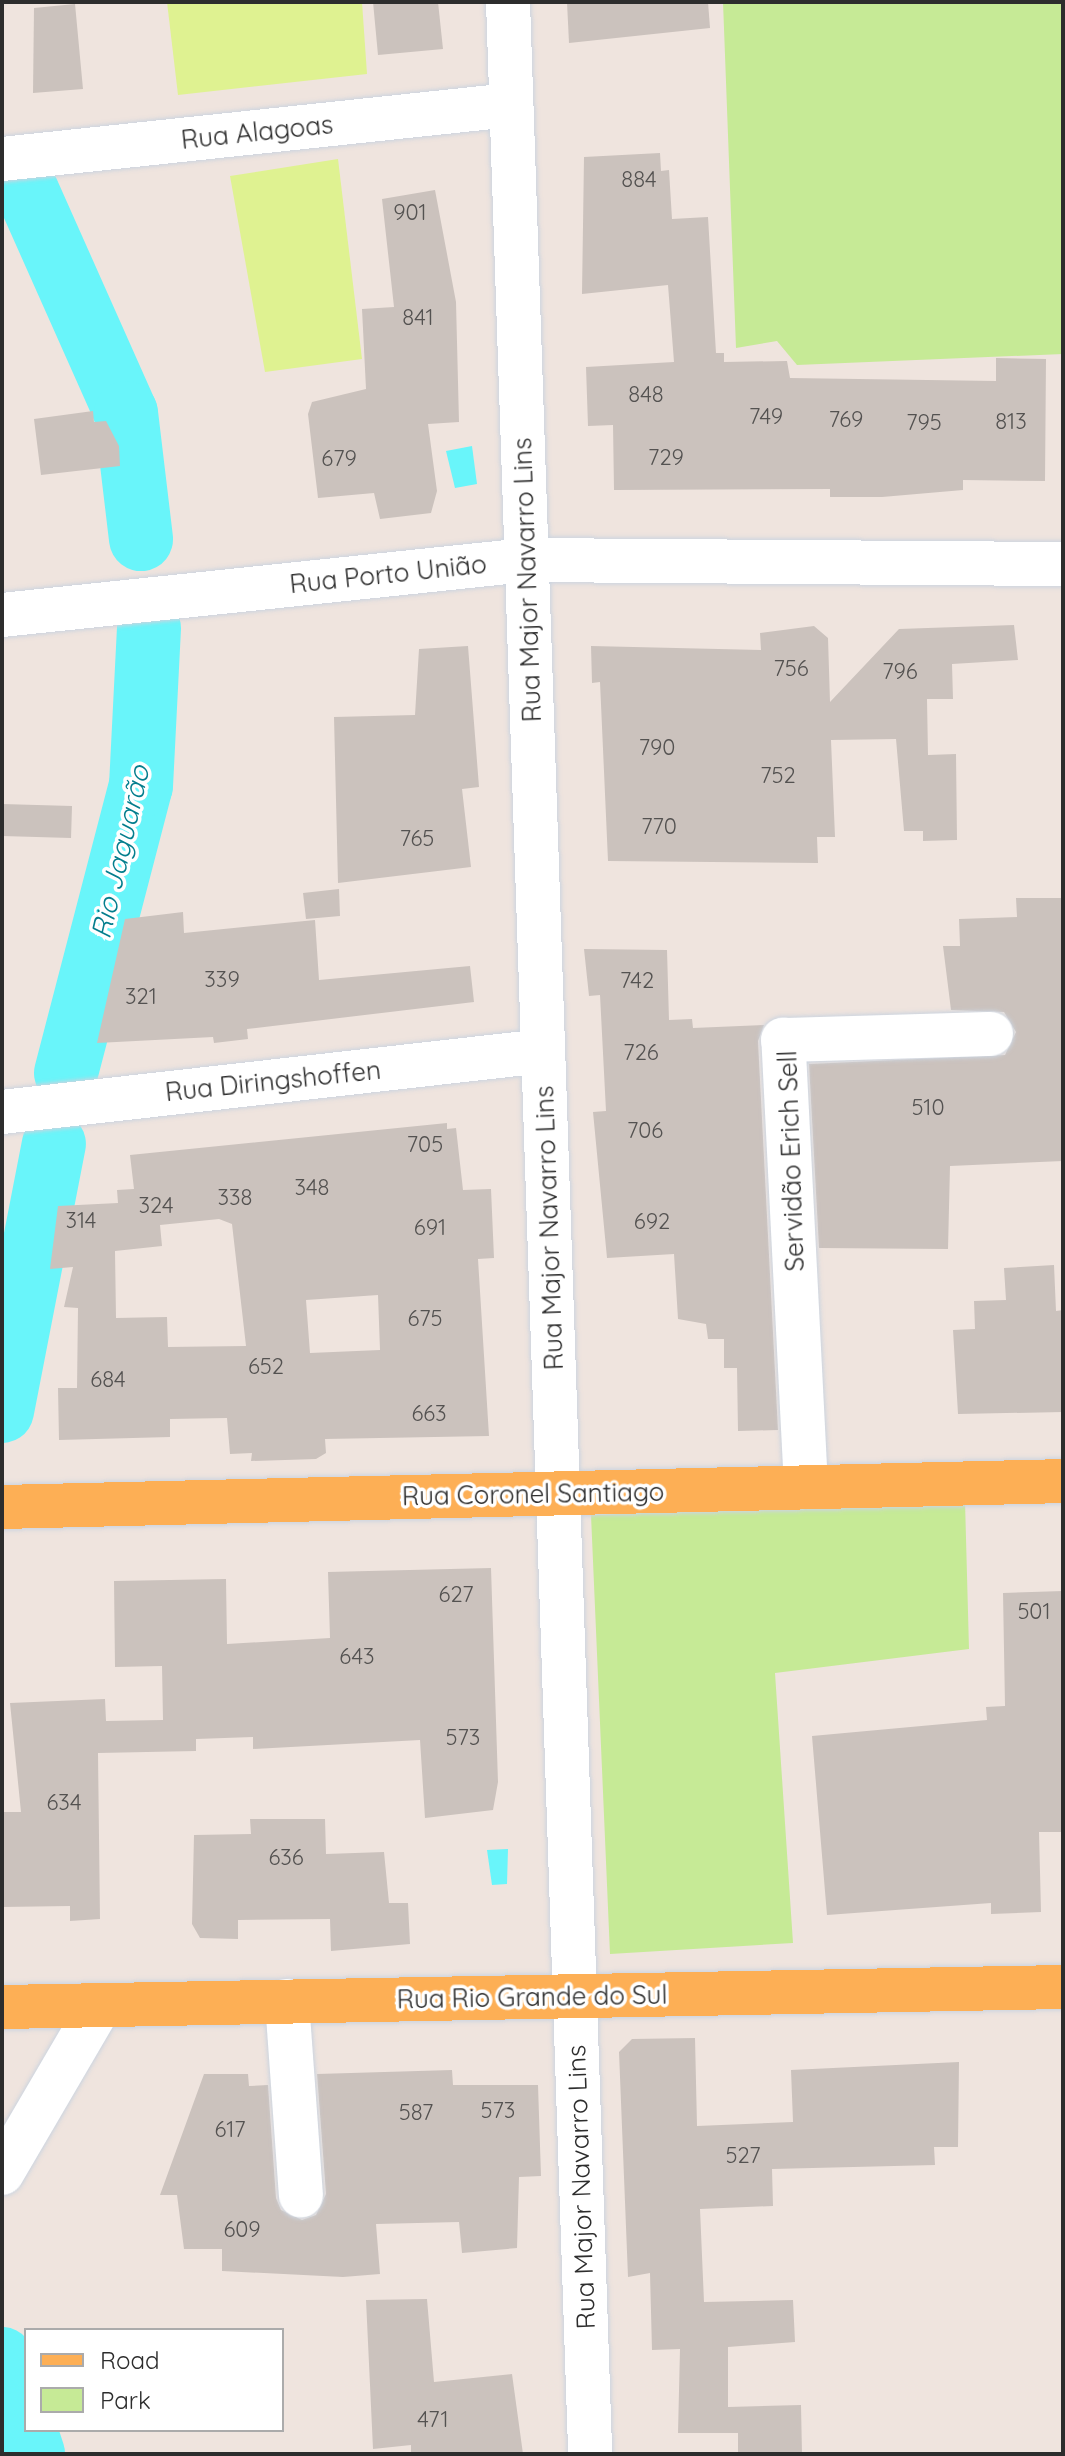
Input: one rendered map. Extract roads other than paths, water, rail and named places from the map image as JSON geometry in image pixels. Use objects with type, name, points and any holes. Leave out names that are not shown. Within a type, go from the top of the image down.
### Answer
[{"type":"main road","name":"Rua Coronel Santiago","points":[[2,1507],[1063,1481]]},
{"type":"main road","name":"Rua Rio Grande do Sul","points":[[2,2007],[1063,1987]]},
{"type":"street","name":"Rua Major Navarro Lins","points":[[508,2],[590,2454]]},
{"type":"street","name":"Rua Alagoas","points":[[2,159],[511,105]]},
{"type":"street","name":"Rua Porto União","points":[[2,615],[526,560],[1063,564]]},
{"type":"street","name":"Servidão Erich Sell","points":[[806,1487],[783,1040],[991,1034]]},
{"type":"street","name":"Rua Diringshoffen","points":[[2,1112],[543,1051]]},
{"type":"street","points":[[287,2001],[301,2195]]},
{"type":"street","points":[[2,2173],[100,2005]]},
{"type":"water","points":[[472,446],[477,484],[455,488],[446,451]]},
{"type":"water","points":[[508,1849],[507,1884],[492,1885],[487,1850]]},
{"type":"waterway","name":"Rio Jaguarão","points":[[27,191],[126,413],[141,539]]},
{"type":"waterway","name":"Rio Jaguarão","points":[[66,1073],[141,786],[149,628]]},
{"type":"waterway","name":"Rio Jaguarão","points":[[2,1411],[54,1144]]},
{"type":"waterway","name":"Rio Jaguarão","points":[[2,2359],[24,2426]]},
{"type":"waterway","name":"Rio Jaguarão","points":[[26,2432],[33,2454]]}]
